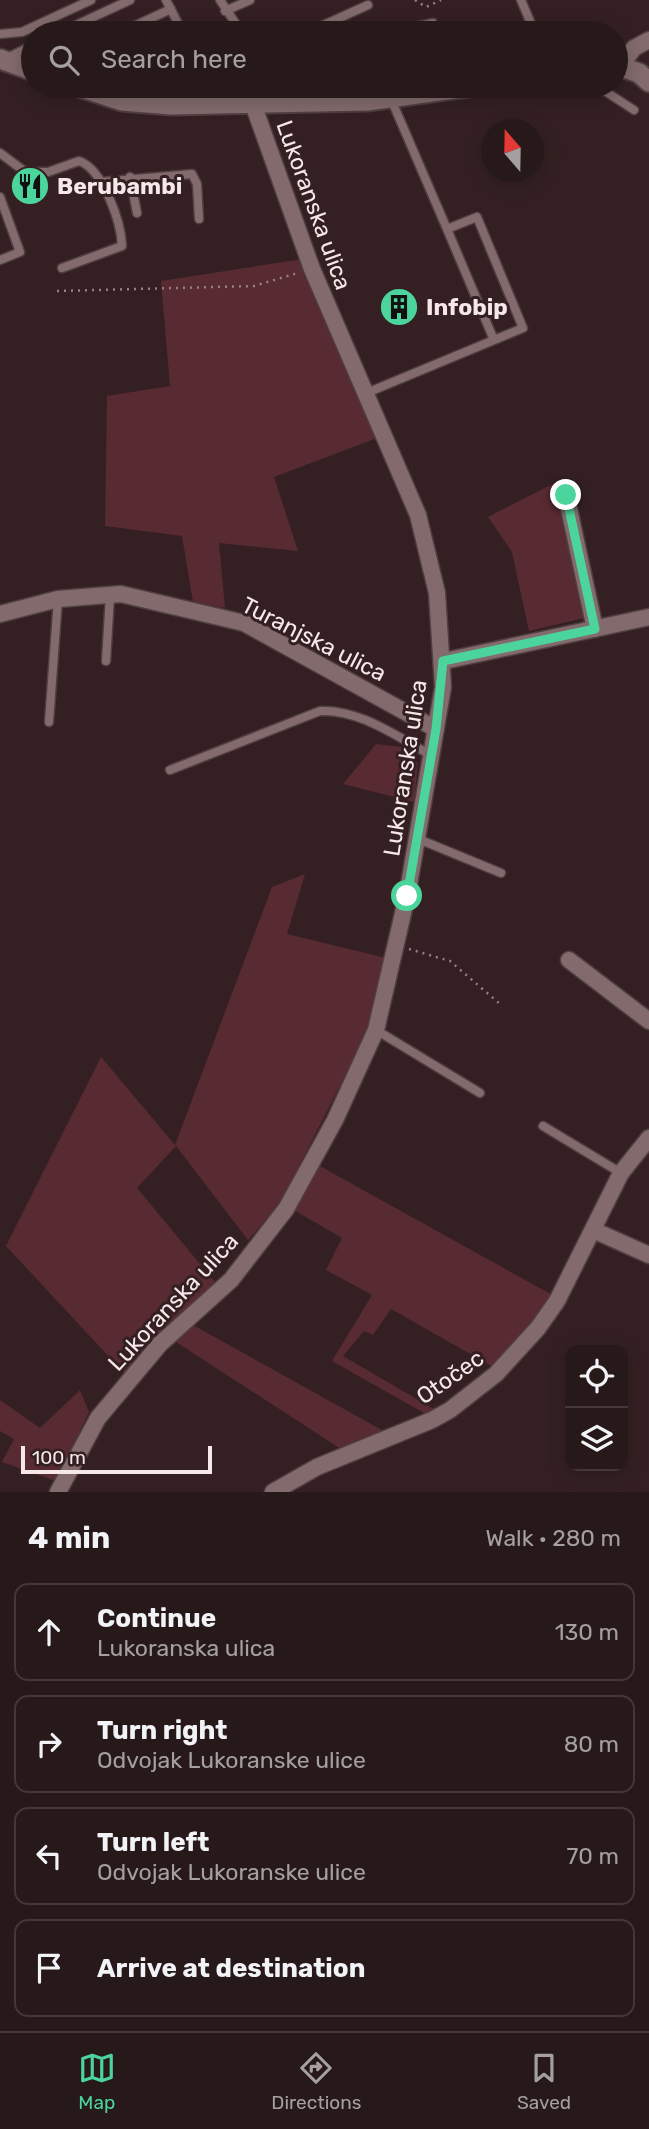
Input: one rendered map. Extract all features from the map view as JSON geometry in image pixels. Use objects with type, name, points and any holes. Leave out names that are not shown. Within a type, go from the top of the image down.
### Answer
[{"type":"street","points":[[628,54],[649,40]]},
{"type":"street","points":[[1,60],[21,67]]},
{"type":"street","points":[[628,70],[647,79]]},
{"type":"street","points":[[117,98],[134,103],[253,104],[271,98]]},
{"type":"street","points":[[363,98],[397,98]]},
{"type":"street","name":"Lukoranska ulica","points":[[58,1492],[98,1418],[160,1344],[231,1280],[286,1209],[335,1120],[376,1030],[396,946],[436,729],[443,661],[437,593],[418,515],[312,269],[253,104]]},
{"type":"street","points":[[566,495],[595,629]]},
{"type":"street","name":"Turanjska ulica","points":[[0,614],[58,599],[121,594],[244,623],[436,729]]},
{"type":"street","points":[[443,661],[649,617]]},
{"type":"street","points":[[569,960],[648,1017]]},
{"type":"street","name":"Otočec","points":[[273,1492],[317,1467],[432,1420],[472,1394],[518,1352],[557,1301],[621,1172],[649,1138]]},
{"type":"street","points":[[593,1230],[649,1255]]},
{"type":"lane","points":[[46,21],[92,0]]},
{"type":"lane","points":[[85,21],[130,0]]},
{"type":"lane","points":[[166,0],[177,21]]},
{"type":"lane","points":[[220,0],[233,21]]},
{"type":"lane","points":[[225,11],[250,0]]},
{"type":"lane","points":[[521,0],[530,21]]},
{"type":"lane","points":[[333,21],[368,5]]},
{"type":"lane","points":[[145,21],[171,9]]},
{"type":"lane","points":[[0,34],[21,32]]},
{"type":"lane","points":[[1,60],[21,51]]},
{"type":"lane","points":[[616,98],[634,110]]},
{"type":"lane","points":[[391,99],[494,340]]},
{"type":"lane","points":[[0,153],[24,171],[33,172],[48,172],[79,161],[90,165],[101,182],[121,232],[122,246],[62,268]]},
{"type":"lane","points":[[101,182],[131,177],[192,174],[197,184],[199,219]]},
{"type":"lane","points":[[131,177],[137,213]]},
{"type":"lane","points":[[0,197],[20,252],[0,260]]},
{"type":"lane","points":[[364,394],[523,328],[477,217],[447,229]]},
{"type":"lane","points":[[106,661],[110,596]]},
{"type":"lane","points":[[49,722],[58,599]]},
{"type":"lane","points":[[170,770],[320,711],[338,710],[358,716],[431,755]]},
{"type":"lane","points":[[416,838],[501,873]]},
{"type":"lane","points":[[376,1030],[480,1093]]},
{"type":"lane","points":[[543,1126],[621,1172]]},
{"type":"path","points":[[415,0],[426,7],[441,0]]},
{"type":"path","points":[[57,291],[254,286],[312,269]]},
{"type":"path","points":[[396,946],[450,961],[500,1003]]},
{"type":"shaded area","points":[[303,259],[377,438],[274,477],[298,551],[219,543],[225,608],[193,602],[182,536],[105,526],[107,396],[170,386],[161,281]]},
{"type":"shaded area","points":[[560,480],[584,618],[529,631],[512,552],[488,517]]},
{"type":"shaded area","points":[[376,744],[401,747],[418,763],[414,802],[343,784]]},
{"type":"shaded area","points":[[305,874],[287,934],[386,958],[368,1031],[279,1205],[248,1240],[176,1146],[137,1188],[215,1282],[125,1374],[6,1246],[101,1057],[175,1145],[272,887]]},
{"type":"shaded area","points":[[318,1165],[556,1297],[495,1368],[391,1309],[373,1335],[364,1331],[343,1356],[439,1412],[431,1417],[332,1361],[372,1295],[326,1270],[342,1238],[292,1209]]},
{"type":"shaded area","points":[[193,1325],[389,1434],[344,1451],[176,1342]]},
{"type":"shaded area","points":[[80,1390],[89,1412],[56,1481],[2,1462],[14,1439],[0,1431],[0,1400],[40,1428]]},
{"type":"place","name":"Berubambi","points":[[30,186]]},
{"type":"place","name":"Infobip","points":[[399,307]]},
{"type":"route","points":[[407,896],[443,687],[443,661],[595,629],[566,495]]}]
